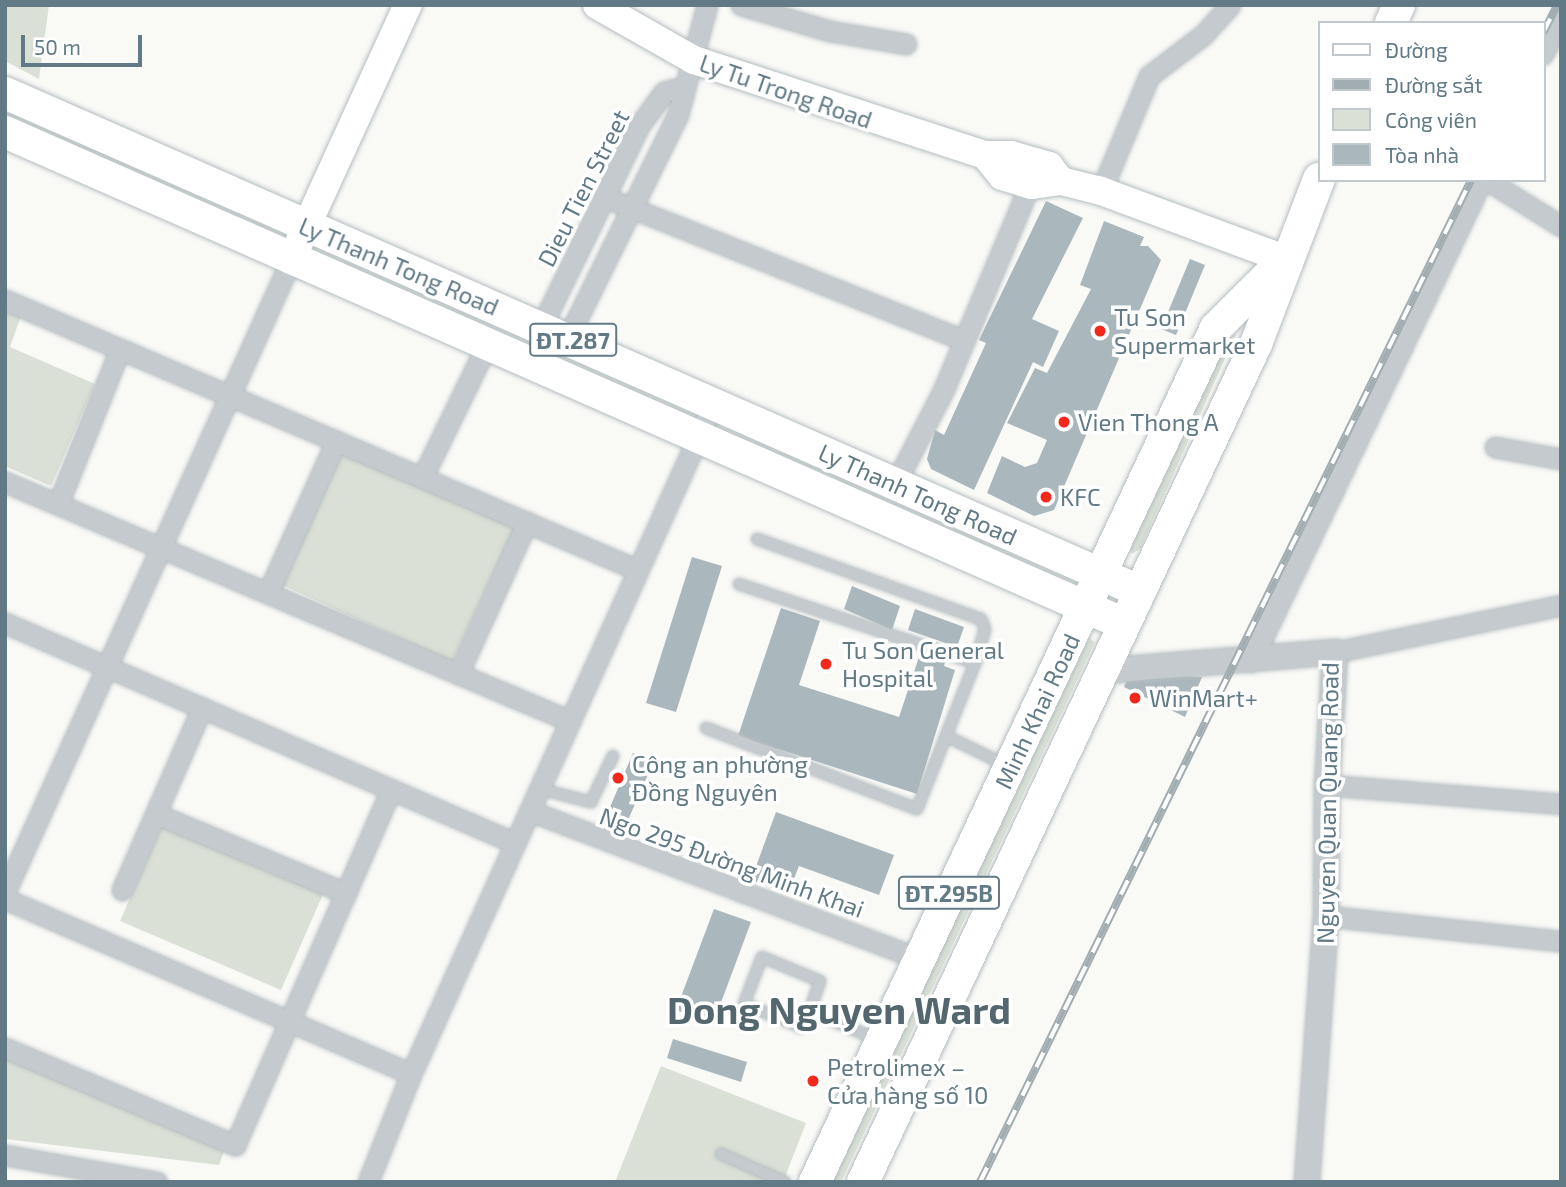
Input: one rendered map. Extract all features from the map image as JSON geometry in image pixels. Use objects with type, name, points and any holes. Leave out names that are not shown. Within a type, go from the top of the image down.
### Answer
[{"type":"main road","points":[[291,260],[408,5]]},
{"type":"main road","name":"Ly Tu Trong Road","points":[[597,5],[694,60],[985,155],[1011,155],[1049,166],[1061,181]]},
{"type":"main road","name":"Ly Thanh Tong Road","points":[[5,93],[305,227],[555,331],[713,404],[1139,591]]},
{"type":"main road","name":"Ly Thanh Tong Road","points":[[5,132],[1124,624]]},
{"type":"main road","name":"Ly Tu Trong Road","points":[[985,155],[1002,176],[1030,184],[1061,181],[1101,191],[1285,259]]},
{"type":"main road","name":"Minh Khai Road","points":[[863,1182],[1256,344],[1285,259],[1318,181]]},
{"type":"main road","name":"Minh Khai Road","points":[[815,1182],[878,1040],[1011,767],[1216,328],[1285,259]]},
{"type":"main road","points":[[880,516],[895,484]]},
{"type":"street","name":"Dieu Tien Street","points":[[555,331],[629,209],[678,114],[682,87],[694,60],[707,5]]},
{"type":"street","points":[[741,5],[830,31],[906,44]]},
{"type":"street","points":[[1101,191],[1149,76],[1203,36],[1230,5]]},
{"type":"street","points":[[1545,50],[1561,19]]},
{"type":"street","name":"Dieu Tien Street","points":[[555,331],[604,197],[639,126],[664,92],[682,87]]},
{"type":"street","points":[[1251,662],[1481,182]]},
{"type":"street","points":[[1491,182],[1561,226]]},
{"type":"street","points":[[895,484],[963,341],[1030,184]]},
{"type":"street","points":[[604,197],[963,341]]},
{"type":"street","points":[[5,892],[161,547],[226,395],[291,260]]},
{"type":"street","points":[[5,300],[638,570]]},
{"type":"street","points":[[422,478],[486,345]]},
{"type":"street","points":[[58,504],[121,349]]},
{"type":"street","points":[[368,1182],[411,1074],[713,404]]},
{"type":"street","points":[[268,593],[337,441]]},
{"type":"street","points":[[1495,447],[1561,459]]},
{"type":"street","points":[[5,482],[570,721]]},
{"type":"street","points":[[458,674],[527,522]]},
{"type":"street","points":[[1335,652],[1561,605]]},
{"type":"street","points":[[5,623],[515,843]]},
{"type":"street","name":"Nguyen Quan Quang Road","points":[[1103,671],[1251,662],[1335,652],[1326,785],[1326,916],[1307,1182]]},
{"type":"street","points":[[122,890],[202,708]]},
{"type":"street","points":[[1326,785],[1561,804]]},
{"type":"street","points":[[5,1048],[235,1145],[391,790]]},
{"type":"street","name":"Ngo 295 Đường Minh Khai","points":[[530,811],[917,958]]},
{"type":"street","points":[[156,814],[346,893]]},
{"type":"street","points":[[5,899],[411,1074]]},
{"type":"street","points":[[1326,916],[1561,941]]},
{"type":"street","points":[[5,1154],[157,1182]]},
{"type":"lane","points":[[706,728],[917,809],[975,663],[985,629],[981,619],[757,539]]},
{"type":"lane","points":[[739,584],[975,663]]},
{"type":"lane","points":[[946,736],[1011,767]]},
{"type":"lane","points":[[540,789],[590,802],[613,756]]},
{"type":"lane","points":[[762,957],[820,981],[810,1010],[802,1027],[744,1004],[762,957]]},
{"type":"lane","points":[[810,1010],[878,1040]]},
{"type":"lane","points":[[722,1154],[785,1182]]},
{"type":"green space","points":[[5,5],[49,5],[39,79],[5,61]]},
{"type":"green space","points":[[5,304],[23,310],[10,347],[95,384],[51,486],[5,466]]},
{"type":"green space","points":[[1236,334],[1140,549],[1132,554],[1130,548],[1229,338]]},
{"type":"green space","points":[[343,449],[515,527],[452,662],[280,584]]},
{"type":"green space","points":[[1089,638],[1095,642],[841,1182],[831,1182]]},
{"type":"green space","points":[[163,823],[324,892],[281,990],[120,921]]},
{"type":"green space","points":[[5,1054],[225,1148],[219,1165],[5,1139]]},
{"type":"green space","points":[[661,1066],[806,1123],[783,1182],[615,1182]]},
{"type":"building","points":[[1046,201],[1083,218],[1032,319],[1059,331],[1043,367],[1033,362],[974,490],[931,469],[927,459],[935,430],[944,435],[986,343],[979,340]]},
{"type":"building","points":[[1104,221],[1144,237],[1140,246],[1148,246],[1161,260],[1054,510],[1034,516],[987,493],[1002,456],[1025,467],[1037,463],[1047,440],[1007,423],[1035,368],[1047,373],[1091,289],[1080,285]]},
{"type":"building","points":[[1190,259],[1205,265],[1176,335],[1161,329]]},
{"type":"building","points":[[692,557],[722,566],[676,712],[646,703]]},
{"type":"building","points":[[852,586],[900,606],[892,630],[844,609]]},
{"type":"building","points":[[781,608],[820,621],[799,685],[899,717],[919,657],[945,662],[944,666],[955,670],[917,794],[738,736]]},
{"type":"building","points":[[915,609],[964,627],[957,647],[908,630]]},
{"type":"building","points":[[1130,674],[1202,677],[1185,717],[1124,687]]},
{"type":"building","points":[[633,753],[654,761],[628,820],[608,812]]},
{"type":"building","points":[[776,812],[894,855],[879,895],[799,866],[788,894],[751,880]]},
{"type":"building","points":[[714,909],[751,922],[713,1024],[676,1010]]},
{"type":"building","points":[[673,1039],[747,1062],[741,1082],[667,1058]]},
{"type":"railway","points":[[1545,29],[1557,5]]},
{"type":"railway","points":[[980,1182],[1470,182]]},
{"type":"place","name":"Tu Son Supermarket","points":[[1100,331]]},
{"type":"place","name":"Vien Thong A","points":[[1064,422]]},
{"type":"place","name":"KFC","points":[[1046,497]]},
{"type":"place","name":"Tu Son General Hospital","points":[[826,664]]},
{"type":"place","name":"WinMart+","points":[[1135,698]]},
{"type":"place","name":"Công an phường Đồng Nguyên","points":[[618,778]]},
{"type":"place","name":"Petrolimex – Cửa hàng số 10","points":[[813,1081]]},
{"type":"district","name":"Dong Nguyen Ward","points":[[839,1010]]}]
